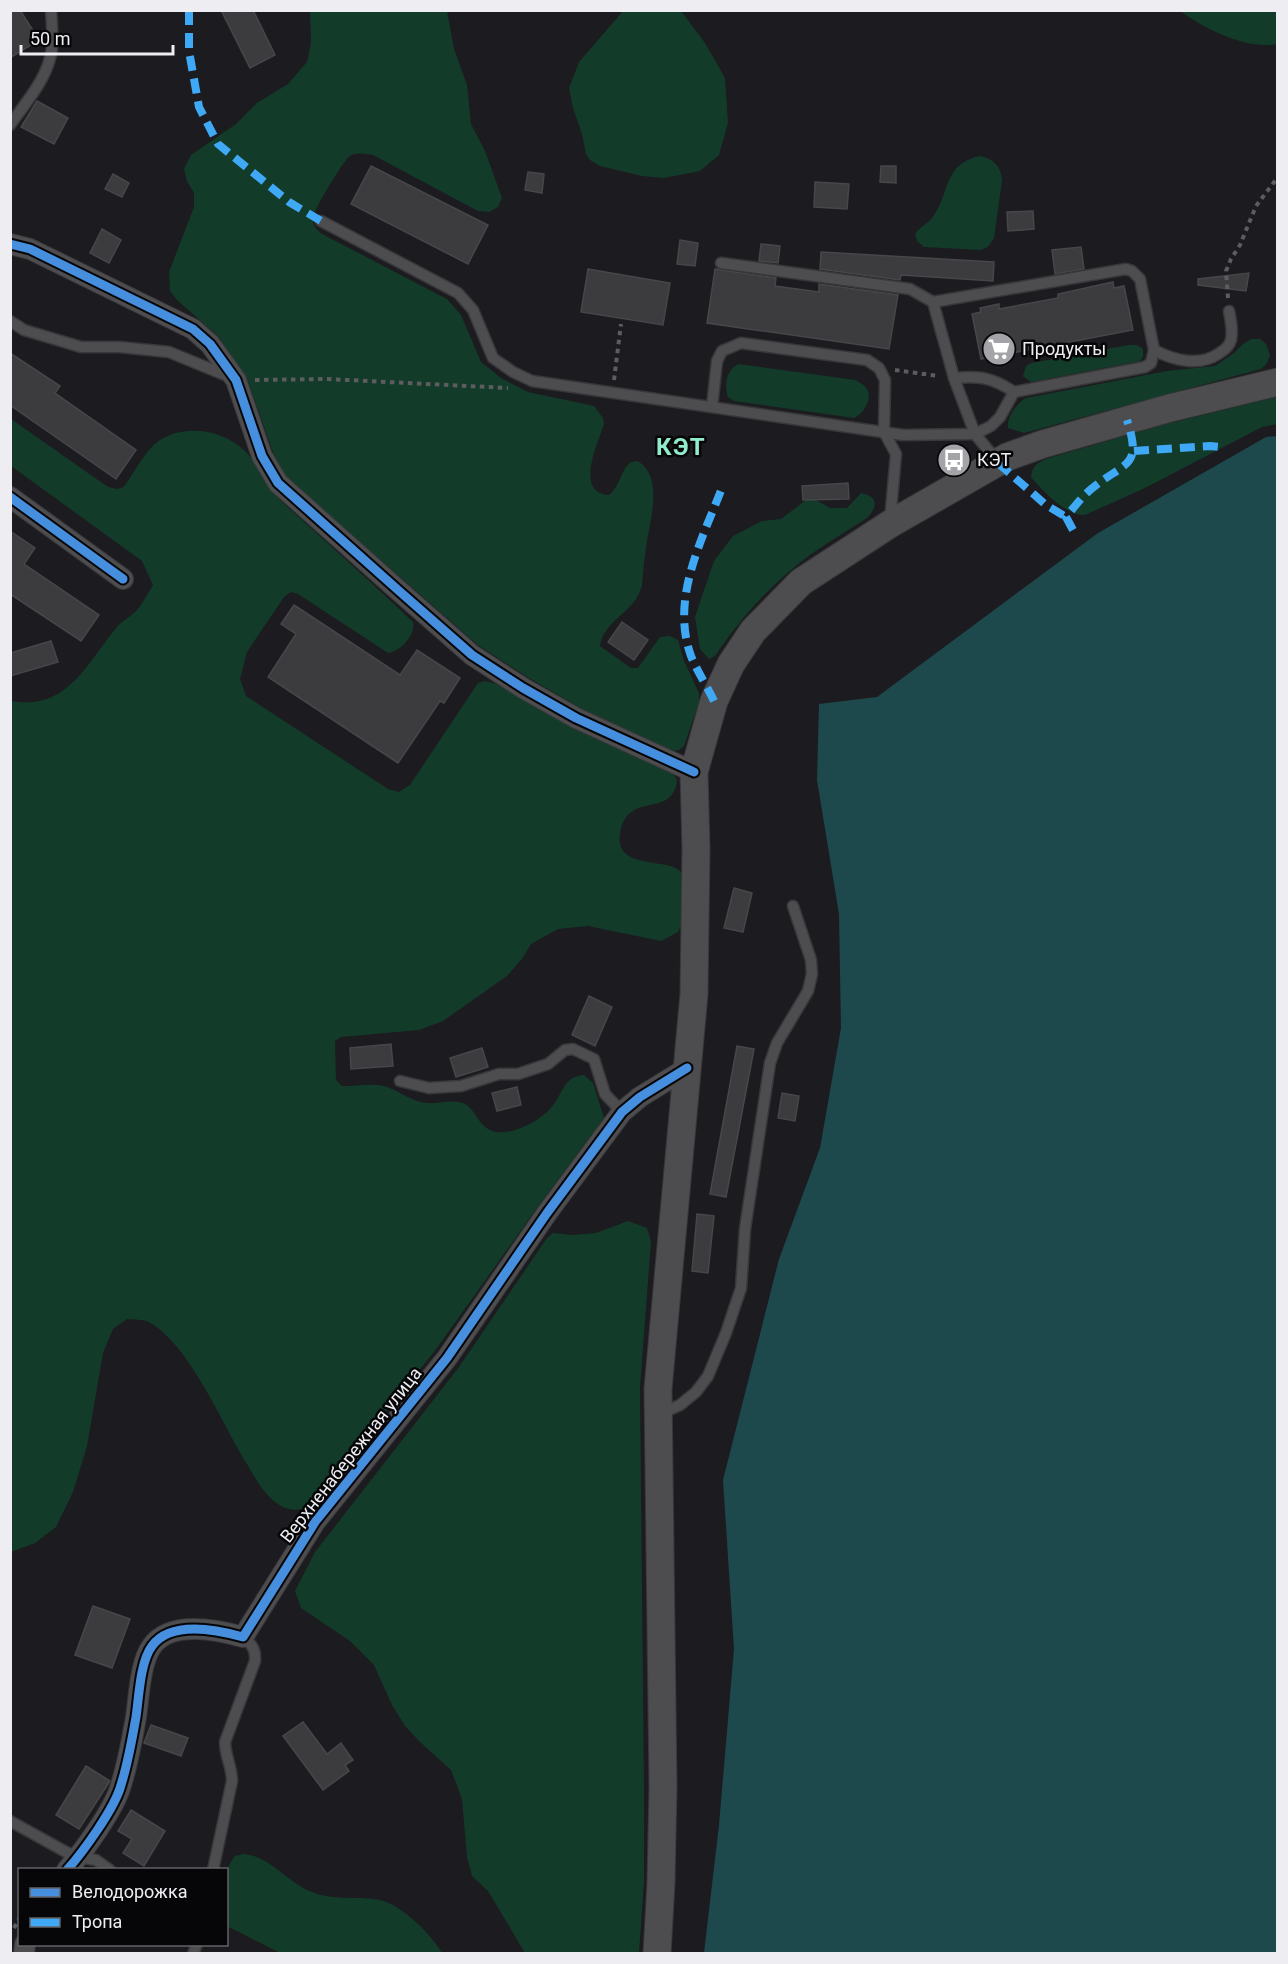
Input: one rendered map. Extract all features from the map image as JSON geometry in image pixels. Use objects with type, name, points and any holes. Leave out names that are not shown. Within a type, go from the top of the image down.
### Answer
[{"type":"main road","points":[[657,1953],[663,1787],[657,1416],[660,1356],[693,994],[696,924],[694,772],[714,701],[731,664],[753,631],[801,582],[890,524],[998,462],[1043,444],[1170,408],[1278,382]]},
{"type":"street","points":[[10,244],[30,249],[193,329],[210,344],[236,380],[262,456],[278,483],[472,655],[523,688],[576,718],[694,772]]},
{"type":"street","points":[[10,497],[123,579]]},
{"type":"street","name":"Верхненабережная улица","points":[[243,1637],[315,1522],[447,1358],[622,1112],[687,1068]]},
{"type":"street","points":[[73,1863],[117,1797],[122,1785],[145,1659],[153,1644],[164,1635],[180,1630],[216,1630],[243,1637]]},
{"type":"lane","points":[[10,125],[36,87],[49,61],[52,49],[51,10]]},
{"type":"lane","points":[[321,221],[458,293],[473,310],[493,358],[513,372],[532,381],[903,435],[975,434],[991,426],[1000,417],[1014,392]]},
{"type":"lane","points":[[721,263],[910,289],[933,302],[1126,269],[1132,271],[1140,279],[1154,350],[1151,363],[1145,367],[1014,392],[1003,384],[987,378],[954,378]]},
{"type":"lane","points":[[933,302],[954,378],[975,434],[998,462]]},
{"type":"lane","points":[[1154,350],[1182,361],[1210,360],[1225,349],[1230,342],[1232,331],[1229,312]]},
{"type":"lane","points":[[10,321],[24,330],[81,347],[119,347],[169,352],[236,380]]},
{"type":"lane","points":[[712,407],[717,361],[722,351],[741,343],[867,360],[879,368],[885,380],[884,432],[896,454],[890,524]]},
{"type":"lane","points":[[657,1416],[680,1405],[696,1392],[708,1376],[741,1288],[745,1229],[770,1063],[786,1025],[808,991],[812,974],[811,960],[793,906]]},
{"type":"lane","points":[[400,1081],[429,1088],[461,1086],[499,1074],[518,1074],[538,1068],[548,1064],[565,1050],[573,1049],[594,1059],[605,1094],[622,1112]]},
{"type":"lane","points":[[213,1868],[232,1781],[232,1770],[225,1752],[225,1742],[252,1671],[256,1653],[252,1644],[243,1637]]},
{"type":"lane","points":[[10,1821],[66,1852],[73,1863],[96,1860],[108,1868]]},
{"type":"path","points":[[1229,312],[1226,271],[1247,230],[1256,206],[1278,177]]},
{"type":"path","points":[[613,393],[621,324]]},
{"type":"path","points":[[879,368],[954,378]]},
{"type":"path","points":[[236,380],[327,379],[512,388],[532,381]]},
{"type":"path","points":[[16,1924],[18,1920]]},
{"type":"green space","points":[[624,10],[681,11],[705,43],[725,78],[728,123],[719,155],[700,171],[664,178],[642,176],[600,166],[590,160],[586,154],[569,88],[579,62]]},
{"type":"green space","points":[[310,11],[447,11],[454,49],[467,85],[471,124],[485,151],[502,198],[498,207],[489,212],[478,211],[373,155],[359,154],[350,156],[335,175],[315,213],[313,223],[322,234],[447,299],[461,315],[481,362],[501,378],[528,392],[594,406],[603,418],[604,424],[594,454],[590,477],[598,492],[609,495],[623,471],[634,461],[644,466],[652,484],[653,506],[642,586],[636,599],[605,632],[600,646],[631,668],[638,668],[660,637],[670,636],[678,640],[684,661],[699,693],[699,702],[684,746],[679,750],[673,751],[582,709],[478,645],[287,478],[274,455],[247,378],[218,336],[170,291],[169,272],[194,207],[194,193],[187,181],[184,169],[191,155],[236,124],[257,103],[288,84],[307,62],[311,43]]},
{"type":"green space","points":[[1180,11],[1277,11],[1277,44],[1252,44],[1239,41],[1201,25]]},
{"type":"green space","points":[[979,156],[995,164],[1002,180],[994,238],[988,247],[981,250],[924,247],[917,241],[915,234],[938,209],[953,173],[967,160]]},
{"type":"green space","points":[[1251,339],[1260,339],[1266,344],[1270,355],[1267,363],[1261,369],[1024,433],[1008,428],[1013,411],[1026,398],[1167,371],[1215,366]]},
{"type":"green space","points":[[1137,345],[1143,349],[1143,357],[1140,361],[1031,382],[1023,376],[1026,366],[1031,363]]},
{"type":"green space","points":[[739,364],[855,380],[867,389],[868,402],[864,410],[854,418],[734,401],[728,397],[726,383],[731,370]]},
{"type":"green space","points":[[1277,397],[1277,424],[1262,427],[1145,488],[1085,515],[1071,512],[1063,507],[1041,489],[1031,477],[1037,464],[1049,458],[1170,423]]},
{"type":"green space","points":[[11,419],[108,487],[117,489],[124,487],[148,452],[166,437],[189,431],[202,431],[236,444],[250,457],[282,502],[413,622],[412,632],[406,642],[397,650],[388,653],[298,594],[291,592],[284,597],[247,652],[240,679],[246,696],[388,789],[399,792],[410,785],[478,683],[485,681],[496,684],[572,728],[673,774],[677,780],[674,792],[667,799],[631,812],[624,820],[620,845],[625,853],[633,858],[674,867],[680,871],[684,889],[681,926],[678,932],[661,941],[588,926],[558,929],[531,944],[507,976],[443,1021],[419,1030],[341,1037],[335,1041],[336,1080],[342,1086],[379,1085],[421,1102],[451,1101],[466,1104],[483,1125],[496,1132],[512,1131],[535,1121],[550,1109],[567,1083],[577,1076],[584,1075],[593,1083],[604,1118],[434,1352],[307,1508],[288,1509],[270,1497],[254,1476],[204,1387],[178,1348],[164,1333],[149,1322],[127,1319],[113,1329],[103,1353],[87,1446],[73,1492],[56,1527],[35,1543],[11,1552],[11,701],[31,702],[47,699],[74,682],[117,627],[138,609],[153,585],[142,561],[11,466]]},
{"type":"green space","points":[[861,493],[871,497],[874,503],[873,510],[867,518],[809,556],[780,579],[750,610],[715,656],[709,659],[700,649],[695,617],[714,561],[733,536],[762,521],[781,519],[806,500],[816,500],[830,508],[847,508]]},
{"type":"green space","points":[[628,1221],[647,1228],[651,1241],[640,1387],[644,1881],[639,1953],[525,1953],[488,1891],[472,1876],[467,1857],[462,1799],[451,1770],[405,1726],[392,1705],[374,1665],[350,1641],[301,1608],[295,1591],[315,1552],[459,1367],[547,1238],[553,1233],[573,1235],[596,1233]]},
{"type":"green space","points":[[252,1855],[299,1886],[317,1894],[380,1900],[389,1903],[415,1921],[431,1937],[442,1953],[280,1953],[228,1927],[228,1868],[235,1856]]},
{"type":"water","points":[[1277,436],[1277,1953],[704,1953],[719,1825],[734,1649],[723,1480],[779,1259],[820,1148],[841,1028],[839,914],[817,780],[819,704],[877,697],[1098,533],[1266,437]]},
{"type":"building","points":[[10,10],[20,10],[39,40],[10,58]]},
{"type":"building","points":[[221,10],[253,10],[275,55],[250,68]]},
{"type":"building","points":[[37,101],[68,118],[54,144],[21,127]]},
{"type":"building","points":[[371,166],[488,225],[468,264],[351,204]]},
{"type":"building","points":[[881,166],[896,166],[896,183],[880,182]]},
{"type":"building","points":[[528,172],[544,174],[542,193],[525,190]]},
{"type":"building","points":[[113,174],[129,183],[122,197],[105,189]]},
{"type":"building","points":[[815,182],[849,184],[847,209],[814,207]]},
{"type":"building","points":[[1033,211],[1034,229],[1008,231],[1007,212]]},
{"type":"building","points":[[102,229],[121,240],[109,263],[90,253]]},
{"type":"building","points":[[680,240],[698,243],[695,266],[677,264]]},
{"type":"building","points":[[761,244],[780,246],[778,263],[759,261]]},
{"type":"building","points":[[1081,247],[1084,269],[1055,274],[1052,250]]},
{"type":"building","points":[[821,252],[994,262],[993,281],[901,275],[900,280],[820,269]]},
{"type":"building","points":[[588,269],[670,283],[663,325],[581,312]]},
{"type":"building","points":[[715,269],[776,278],[775,286],[819,292],[819,284],[898,295],[889,349],[707,323]]},
{"type":"building","points":[[1249,273],[1246,291],[1198,285],[1198,279]]},
{"type":"building","points":[[1113,282],[1114,288],[1124,286],[1133,330],[981,359],[972,314],[981,312],[980,308],[999,304],[999,309],[1058,298],[1058,294]]},
{"type":"building","points":[[10,353],[60,386],[55,393],[136,450],[116,479],[10,405]]},
{"type":"building","points":[[848,483],[849,499],[803,500],[802,486]]},
{"type":"building","points":[[10,531],[35,548],[24,564],[99,615],[81,641],[10,594]]},
{"type":"building","points":[[294,605],[400,675],[417,650],[460,678],[444,703],[440,701],[398,763],[268,677],[296,634],[281,624]]},
{"type":"building","points":[[622,622],[648,640],[634,660],[608,642]]},
{"type":"building","points":[[51,641],[58,662],[10,676],[10,653]]},
{"type":"building","points":[[734,888],[752,893],[743,932],[724,928]]},
{"type":"building","points":[[589,996],[612,1007],[595,1046],[572,1035]]},
{"type":"building","points":[[391,1044],[393,1066],[351,1069],[350,1048]]},
{"type":"building","points":[[737,1046],[754,1049],[726,1197],[710,1194]]},
{"type":"building","points":[[482,1048],[488,1067],[456,1077],[450,1058]]},
{"type":"building","points":[[517,1087],[521,1105],[497,1111],[492,1093]]},
{"type":"building","points":[[782,1093],[799,1096],[795,1121],[778,1118]]},
{"type":"building","points":[[697,1214],[714,1216],[708,1273],[692,1271]]},
{"type":"building","points":[[93,1606],[130,1619],[112,1668],[75,1655]]},
{"type":"building","points":[[303,1722],[327,1754],[341,1743],[353,1760],[345,1765],[349,1771],[323,1790],[283,1736]]},
{"type":"building","points":[[151,1725],[188,1738],[181,1756],[144,1743]]},
{"type":"building","points":[[86,1766],[110,1781],[79,1829],[56,1815]]},
{"type":"building","points":[[131,1810],[165,1831],[144,1866],[123,1853],[132,1839],[118,1831]]},
{"type":"marked path","points":[[189,10],[189,51],[199,107],[218,144],[289,202],[321,221]]},
{"type":"marked path","points":[[1073,530],[1066,517],[1087,493],[1123,467],[1132,455],[1133,447],[1127,420]]},
{"type":"marked path","points":[[1134,451],[1221,447]]},
{"type":"marked path","points":[[998,463],[1046,505],[1066,517]]},
{"type":"marked path","points":[[714,701],[691,656],[685,635],[684,613],[691,570],[722,488]]},
{"type":"cycle path","points":[[10,244],[30,249],[193,329],[210,344],[236,380],[262,456],[278,483],[398,590],[472,655],[523,688],[576,718],[694,772]]},
{"type":"cycle path","points":[[10,497],[123,579]]},
{"type":"cycle path","points":[[69,1868],[98,1829],[118,1795],[136,1717],[142,1670],[152,1646],[160,1638],[183,1630],[208,1630],[243,1637],[315,1522],[447,1358],[547,1213],[622,1112],[640,1097],[687,1068]]},
{"type":"place","name":"Продукты","points":[[999,349]]},
{"type":"place","name":"КЭТ","points":[[954,460]]},
{"type":"district","name":"КЭТ","points":[[681,447]]}]
